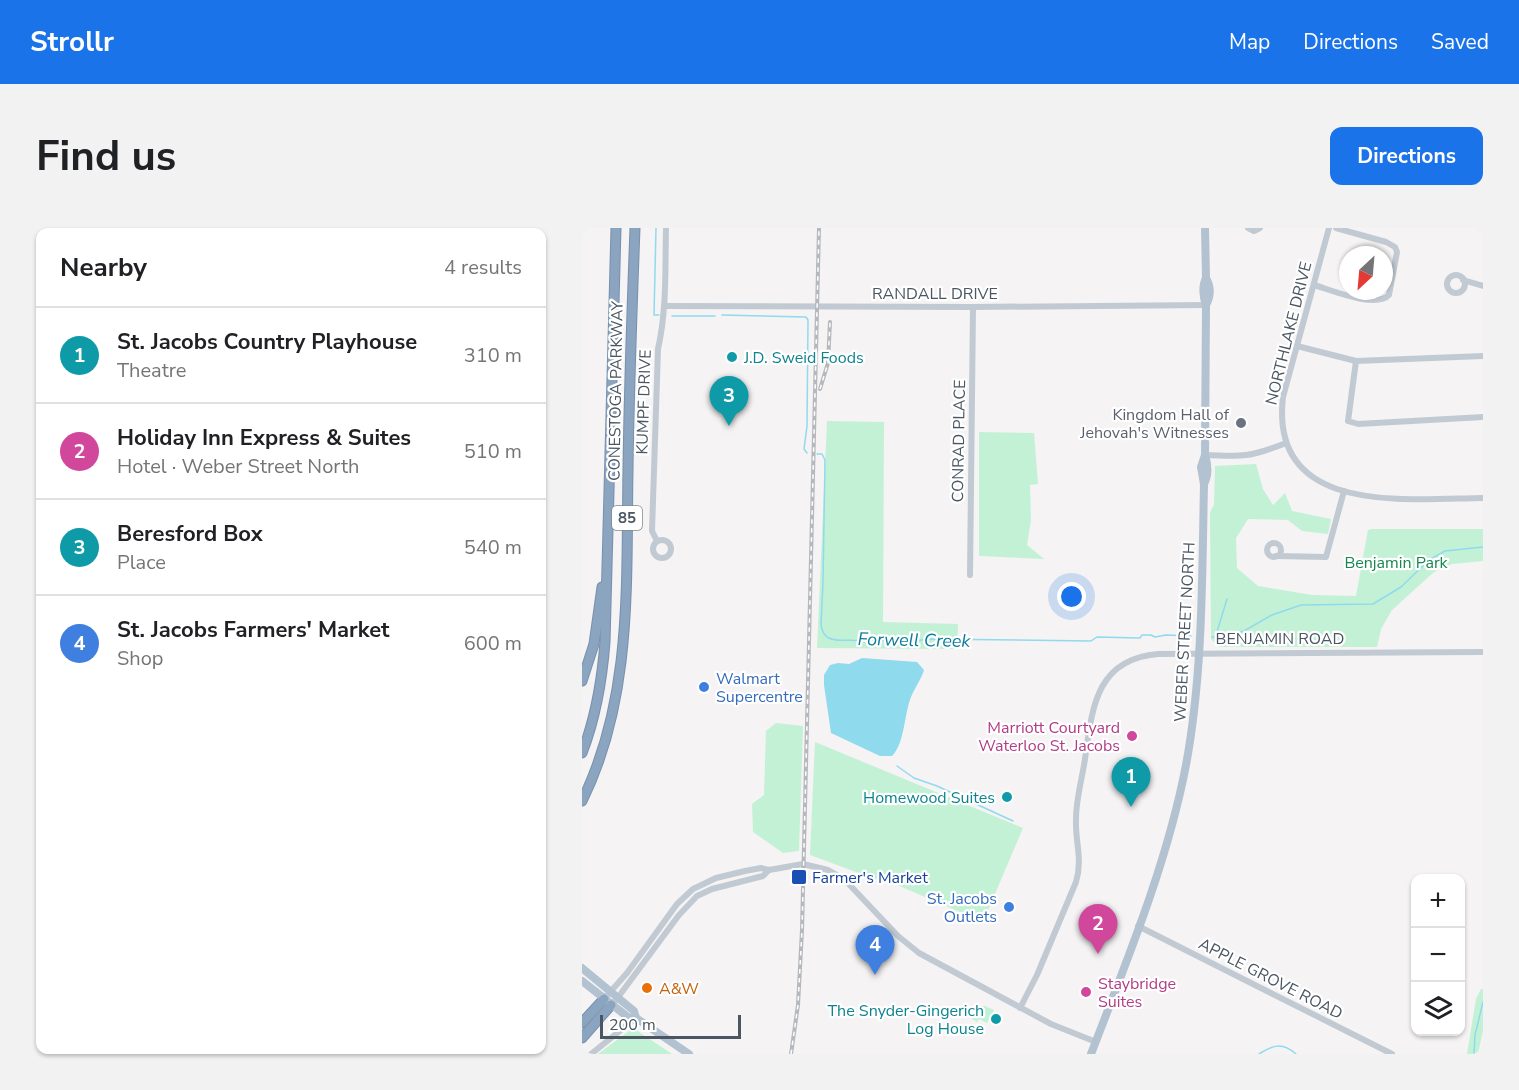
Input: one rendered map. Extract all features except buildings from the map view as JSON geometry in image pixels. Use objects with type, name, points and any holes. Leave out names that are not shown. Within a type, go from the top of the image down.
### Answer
[{"type":"highway","name":"CONESTOGA PARKWAY","points":[[582,753],[596,712],[603,678],[616,228]]},
{"type":"highway","name":"CONESTOGA PARKWAY","points":[[582,801],[597,770],[609,729],[620,680],[626,628],[635,228]]},
{"type":"highway","points":[[582,681],[594,644],[608,537]]},
{"type":"highway","points":[[582,1023],[611,998]]},
{"type":"highway","points":[[582,1038],[611,998]]},
{"type":"main road","name":"WEBER STREET NORTH","points":[[1091,1054],[1156,879],[1186,766],[1193,722],[1199,653],[1204,484],[1201,478],[1205,455],[1206,305],[1209,297],[1204,228]]},
{"type":"main road","points":[[582,968],[629,1018],[636,1018],[689,1054]]},
{"type":"main road","points":[[582,981],[611,998]]},
{"type":"street","name":"KUMPF DRIVE","points":[[657,541],[652,531],[653,496],[658,349],[663,326],[666,228]]},
{"type":"street","points":[[1248,228],[1254,231],[1260,228]]},
{"type":"street","name":"NORTHLAKE DRIVE","points":[[1329,228],[1282,405],[1281,422],[1286,443],[1308,473],[1325,484],[1344,491],[1388,500],[1483,498]]},
{"type":"street","points":[[1314,285],[1368,300],[1380,300],[1389,295],[1397,252],[1395,247],[1386,242],[1336,228]]},
{"type":"street","points":[[1463,280],[1483,286]]},
{"type":"street","name":"RANDALL DRIVE","points":[[664,306],[1206,305]]},
{"type":"street","name":"CONRAD PLACE","points":[[970,575],[973,307]]},
{"type":"street","points":[[1297,346],[1356,362],[1483,356]]},
{"type":"street","points":[[1356,362],[1348,421],[1358,424],[1483,417]]},
{"type":"street","points":[[1205,455],[1237,457],[1255,455],[1286,443]]},
{"type":"street","points":[[1276,556],[1326,557],[1344,491]]},
{"type":"street","name":"BENJAMIN ROAD","points":[[1020,1008],[1041,967],[1080,869],[1076,817],[1093,706],[1107,679],[1131,661],[1152,654],[1483,652]]},
{"type":"street","points":[[611,998],[683,897],[716,878],[761,868],[769,870],[803,864],[836,874],[852,885],[898,936],[920,953],[1051,1024],[1096,1042]]},
{"type":"street","name":"APPLE GROVE ROAD","points":[[1138,926],[1392,1054]]},
{"type":"street","points":[[591,1054],[636,1018]]},
{"type":"green space","points":[[827,421],[884,422],[883,622],[958,624],[957,649],[817,648]]},
{"type":"green space","points":[[979,432],[1034,433],[1038,484],[1030,485],[1031,520],[1027,545],[1044,559],[979,556]]},
{"type":"green space","name":"Benjamin Park","points":[[1256,464],[1263,489],[1273,505],[1285,493],[1292,511],[1331,519],[1328,534],[1302,531],[1288,520],[1248,519],[1236,538],[1237,568],[1258,586],[1312,595],[1356,596],[1368,530],[1372,529],[1483,529],[1483,561],[1452,564],[1434,572],[1392,610],[1381,629],[1377,647],[1219,647],[1211,639],[1210,512],[1214,505],[1215,466]]},
{"type":"green space","points":[[776,723],[803,726],[799,851],[783,853],[753,832],[752,804],[764,795],[766,731]]},
{"type":"green space","points":[[815,742],[1023,828],[983,922],[881,878],[875,879],[810,855]]},
{"type":"green space","points":[[1483,989],[1483,1031],[1478,1054],[1467,1054],[1476,999]]},
{"type":"green space","points":[[976,1006],[985,1006],[994,1010],[987,1023],[979,1019],[977,1022],[969,1017]]},
{"type":"green space","points":[[633,1028],[672,1054],[598,1054]]},
{"type":"water","points":[[862,658],[917,662],[924,670],[911,697],[902,736],[892,756],[880,756],[831,733],[824,675],[830,665],[849,664]]},
{"type":"waterway","name":"Forwell Creek","points":[[656,228],[654,315],[659,315]]},
{"type":"waterway","name":"Forwell Creek","points":[[722,315],[806,317],[808,320],[807,426],[804,449],[807,453]]},
{"type":"waterway","name":"Forwell Creek","points":[[672,316],[715,316]]},
{"type":"waterway","name":"Forwell Creek","points":[[817,454],[822,454],[825,460],[821,624],[827,637],[865,642],[868,640],[905,642],[926,639],[1091,641],[1097,637],[1191,636]]},
{"type":"waterway","name":"Forwell Creek","points":[[1212,637],[1244,631],[1272,615],[1301,605],[1373,604],[1401,587],[1429,560],[1445,551],[1483,547]]},
{"type":"waterway","name":"Forwell Creek","points":[[1216,635],[1227,599]]},
{"type":"waterway","points":[[897,766],[914,778],[937,786],[1013,821]]},
{"type":"waterway","points":[[1474,1054],[1475,1035],[1483,1002]]},
{"type":"waterway","points":[[1259,1054],[1278,1046],[1296,1054]]},
{"type":"railway","points":[[791,1054],[798,1005],[802,930],[819,228]]},
{"type":"railway","points":[[820,389],[828,363],[830,322]]},
{"type":"place","name":"J.D. Sweid Foods","points":[[732,357]]},
{"type":"place","name":"Kingdom Hall of Jehovah's Witnesses","points":[[1241,423]]},
{"type":"place","name":"Beresford Box","points":[[729,426]]},
{"type":"place","name":"Walmart Supercentre","points":[[704,687]]},
{"type":"place","name":"Marriott Courtyard Waterloo St. Jacobs","points":[[1132,736]]},
{"type":"place","name":"Homewood Suites","points":[[1007,797]]},
{"type":"place","name":"St. Jacobs Country Playhouse","points":[[1131,807]]},
{"type":"place","name":"Farmer's Market","points":[[799,877]]},
{"type":"place","name":"St. Jacobs Outlets","points":[[1009,907]]},
{"type":"place","name":"Holiday Inn Express & Suites","points":[[1098,954]]},
{"type":"place","name":"St. Jacobs Farmers' Market","points":[[875,975]]},
{"type":"place","name":"A&W","points":[[647,988]]},
{"type":"place","name":"Staybridge Suites","points":[[1086,992]]},
{"type":"place","name":"The Snyder-Gingerich Log House","points":[[996,1019]]}]
